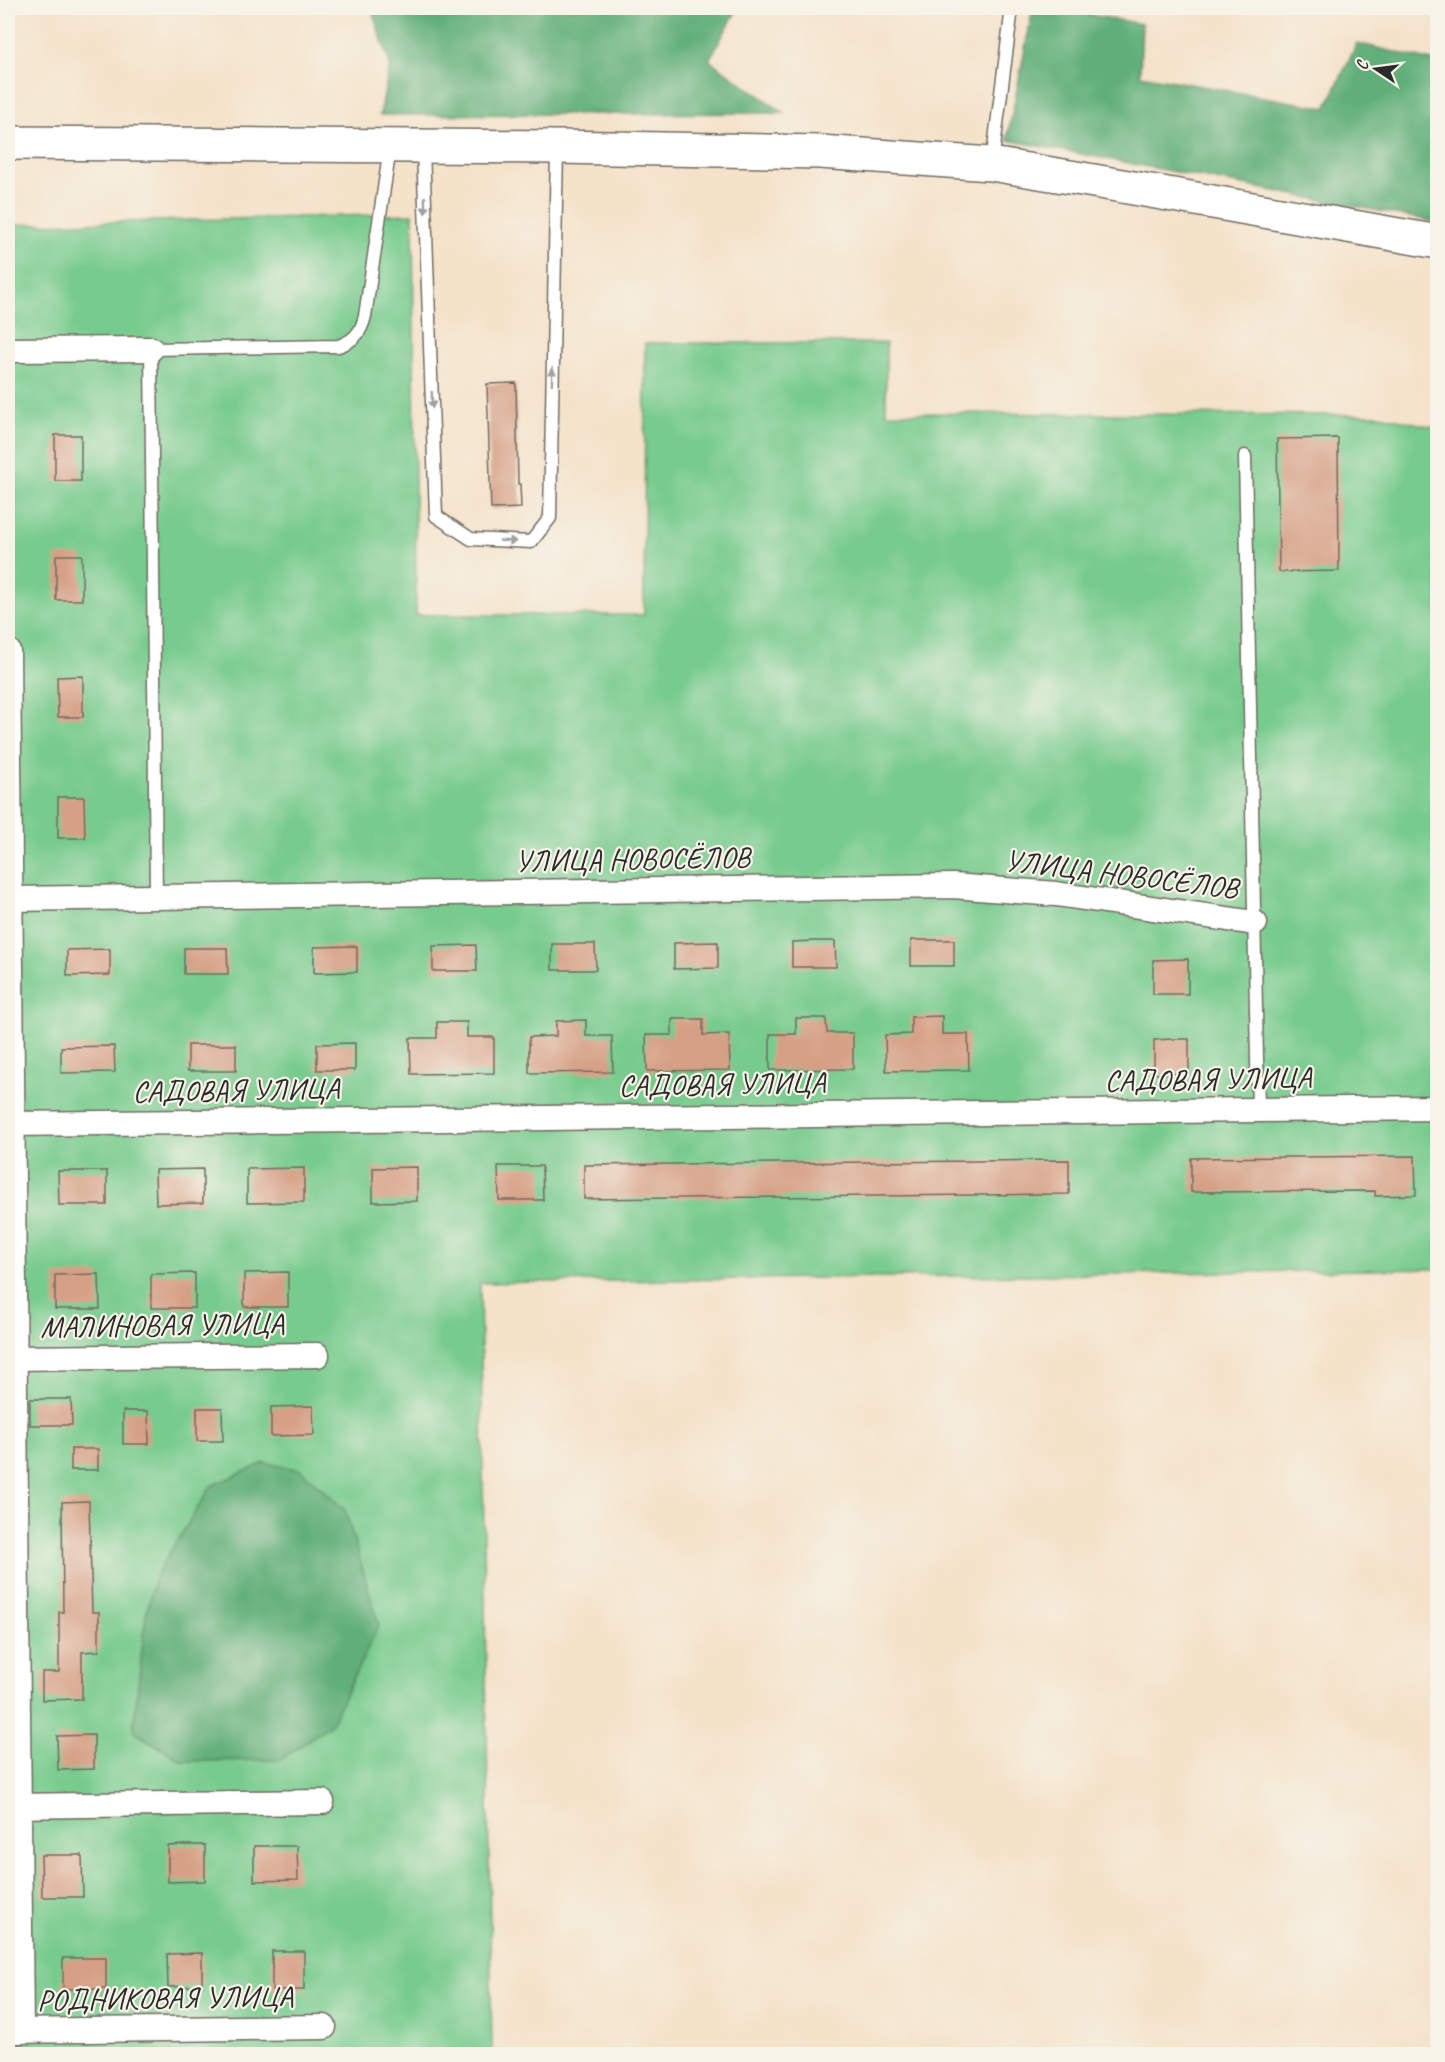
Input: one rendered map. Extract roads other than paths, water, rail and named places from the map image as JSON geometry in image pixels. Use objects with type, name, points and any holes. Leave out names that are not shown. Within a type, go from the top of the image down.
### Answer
[{"type":"main road","points":[[8,143],[556,147],[820,152],[991,164],[1437,242]]},
{"type":"street","points":[[8,350],[151,349]]},
{"type":"street","points":[[8,651],[14,2031]]},
{"type":"street","name":"УЛИЦА НОВОСЁЛОВ","points":[[9,898],[953,886],[1056,894],[1255,923]]},
{"type":"street","name":"САДОВАЯ УЛИЦА","points":[[10,1124],[1437,1108]]},
{"type":"street","name":"МАЛИНОВАЯ УЛИЦА","points":[[11,1358],[317,1355]]},
{"type":"street","points":[[13,1806],[322,1802]]},
{"type":"street","name":"РОДНИКОВАЯ УЛИЦА","points":[[14,2031],[324,2027]]},
{"type":"lane","points":[[991,164],[1012,8]]},
{"type":"lane","points":[[156,897],[151,349],[338,346],[348,343],[357,336],[365,316],[390,146]]},
{"type":"lane","points":[[423,147],[436,516],[471,539],[531,542],[550,518],[556,147]]},
{"type":"lane","points":[[1245,456],[1258,1110]]}]
